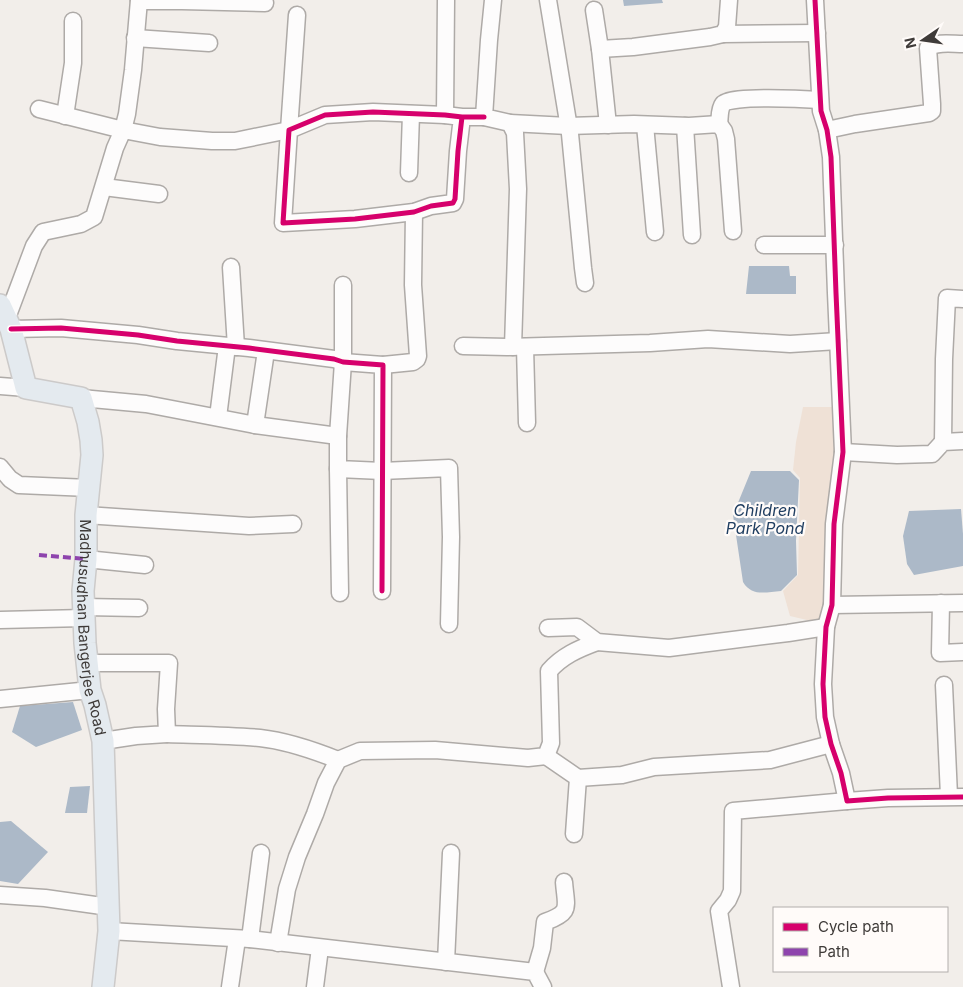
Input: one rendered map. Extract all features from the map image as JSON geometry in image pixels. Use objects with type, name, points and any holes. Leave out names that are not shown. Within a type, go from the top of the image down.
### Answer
[{"type":"main road","points":[[6,317],[26,388],[81,398]]},
{"type":"main road","name":"Madhusudhan Bangerjee Road","points":[[81,398],[92,440],[86,515],[86,559],[83,591],[85,642],[90,690],[96,705],[103,741],[109,907],[109,931],[103,987]]},
{"type":"street","points":[[265,3],[182,0],[139,1],[127,114],[94,217],[81,224],[42,232],[34,246],[6,317],[70,329],[138,335],[343,362],[383,365],[413,362],[418,356],[413,285],[414,212]]},
{"type":"street","points":[[444,115],[446,0]]},
{"type":"street","points":[[484,117],[489,40],[494,0]]},
{"type":"street","points":[[548,0],[568,126],[585,283]]},
{"type":"street","points":[[723,34],[727,27],[729,0]]},
{"type":"street","points":[[815,0],[821,112],[827,130],[831,157],[843,452],[834,524],[832,605],[826,626],[823,684],[831,744],[841,773],[847,801]]},
{"type":"street","points":[[594,10],[608,125]]},
{"type":"street","points":[[297,15],[282,223],[355,219],[414,212],[431,206],[454,202],[462,117]]},
{"type":"street","points":[[66,116],[73,63],[73,21]]},
{"type":"street","points":[[600,49],[633,47],[723,34],[817,33]]},
{"type":"street","points":[[135,38],[210,43]]},
{"type":"street","points":[[827,130],[932,111],[928,48],[936,44],[963,44]]},
{"type":"street","points":[[733,230],[726,139],[720,124],[723,103],[752,99],[820,100]]},
{"type":"street","points":[[38,109],[160,138],[212,141],[235,141],[289,130],[325,116],[373,112],[484,117],[510,123],[568,126],[645,124],[685,126],[720,124]]},
{"type":"street","points":[[409,173],[412,114]]},
{"type":"street","points":[[510,123],[515,133],[518,189],[519,347],[527,423]]},
{"type":"street","points":[[645,124],[655,232]]},
{"type":"street","points":[[685,126],[692,235]]},
{"type":"street","points":[[104,186],[159,194]]},
{"type":"street","points":[[764,245],[835,245]]},
{"type":"street","points":[[218,418],[231,347],[231,267]]},
{"type":"street","points":[[340,593],[338,436],[343,362],[343,285]]},
{"type":"street","points":[[843,452],[897,455],[932,454],[943,442],[946,298],[963,299]]},
{"type":"street","points":[[463,346],[519,347],[650,343],[708,339],[790,344],[838,341]]},
{"type":"street","points":[[255,425],[266,351]]},
{"type":"street","points":[[382,591],[383,365]]},
{"type":"street","points":[[0,386],[26,388]]},
{"type":"street","points":[[81,398],[146,404],[255,425],[338,436]]},
{"type":"street","points":[[943,442],[963,441]]},
{"type":"street","points":[[0,467],[10,479],[19,485],[88,488]]},
{"type":"street","points":[[338,469],[382,471],[449,468],[451,538],[449,624]]},
{"type":"street","points":[[86,515],[249,526],[293,524]]},
{"type":"street","points":[[86,559],[145,565]]},
{"type":"street","points":[[941,603],[940,653],[963,652]]},
{"type":"street","points":[[832,605],[963,603]]},
{"type":"street","points":[[0,620],[139,608]]},
{"type":"street","points":[[546,756],[551,743],[549,671],[558,661],[582,647],[597,642],[669,648],[788,634],[826,626]]},
{"type":"street","points":[[548,628],[577,627],[597,642]]},
{"type":"street","points":[[87,663],[169,662],[166,709],[167,734]]},
{"type":"street","points":[[731,987],[719,911],[728,900],[732,891],[733,810],[888,798],[956,797],[944,686]]},
{"type":"street","points":[[0,699],[90,690]]},
{"type":"street","points":[[103,741],[167,734],[260,738],[295,745],[338,760],[360,752],[435,750],[528,758],[546,756],[578,778],[622,775],[654,767],[770,760],[831,744]]},
{"type":"street","points":[[278,943],[287,888],[297,857],[326,783],[338,760]]},
{"type":"street","points":[[574,834],[578,778]]},
{"type":"street","points":[[230,987],[244,939],[261,853]]},
{"type":"street","points":[[446,962],[450,853]]},
{"type":"street","points":[[543,987],[535,972],[542,948],[545,922],[564,913],[566,906],[564,882]]},
{"type":"street","points":[[0,895],[45,898],[109,907]]},
{"type":"street","points":[[109,931],[244,939],[535,972]]},
{"type":"street","points":[[315,987],[320,948]]},
{"type":"shaded area","points":[[803,407],[837,407],[840,412],[824,624],[790,616],[783,591],[798,575],[800,478],[793,470]]},
{"type":"water","points":[[623,0],[662,0],[663,3],[624,6]]},
{"type":"water","points":[[749,266],[789,266],[790,276],[796,276],[796,294],[746,294]]},
{"type":"water","name":"Children Park Pond","points":[[751,471],[790,471],[799,480],[796,541],[797,575],[781,591],[755,592],[743,582],[733,515]]},
{"type":"water","points":[[961,509],[963,566],[914,575],[907,564],[903,536],[909,511]]},
{"type":"water","points":[[73,702],[82,730],[36,747],[12,732],[20,706]]},
{"type":"water","points":[[90,786],[87,813],[65,813],[70,787]]},
{"type":"water","points":[[11,821],[48,852],[18,884],[0,881],[0,822]]},
{"type":"marked path","points":[[39,555],[86,559]]},
{"type":"cycle path","points":[[815,0],[821,111],[827,130],[831,157],[843,452],[834,524],[832,605],[826,627],[823,684],[825,717],[847,801],[888,798],[963,797]]},
{"type":"cycle path","points":[[462,117],[455,199],[453,203],[431,206],[414,212],[355,219],[283,223],[289,130],[325,115],[373,112],[484,117]]},
{"type":"cycle path","points":[[11,329],[61,328],[138,335],[334,359],[343,362],[383,365],[382,591]]}]
